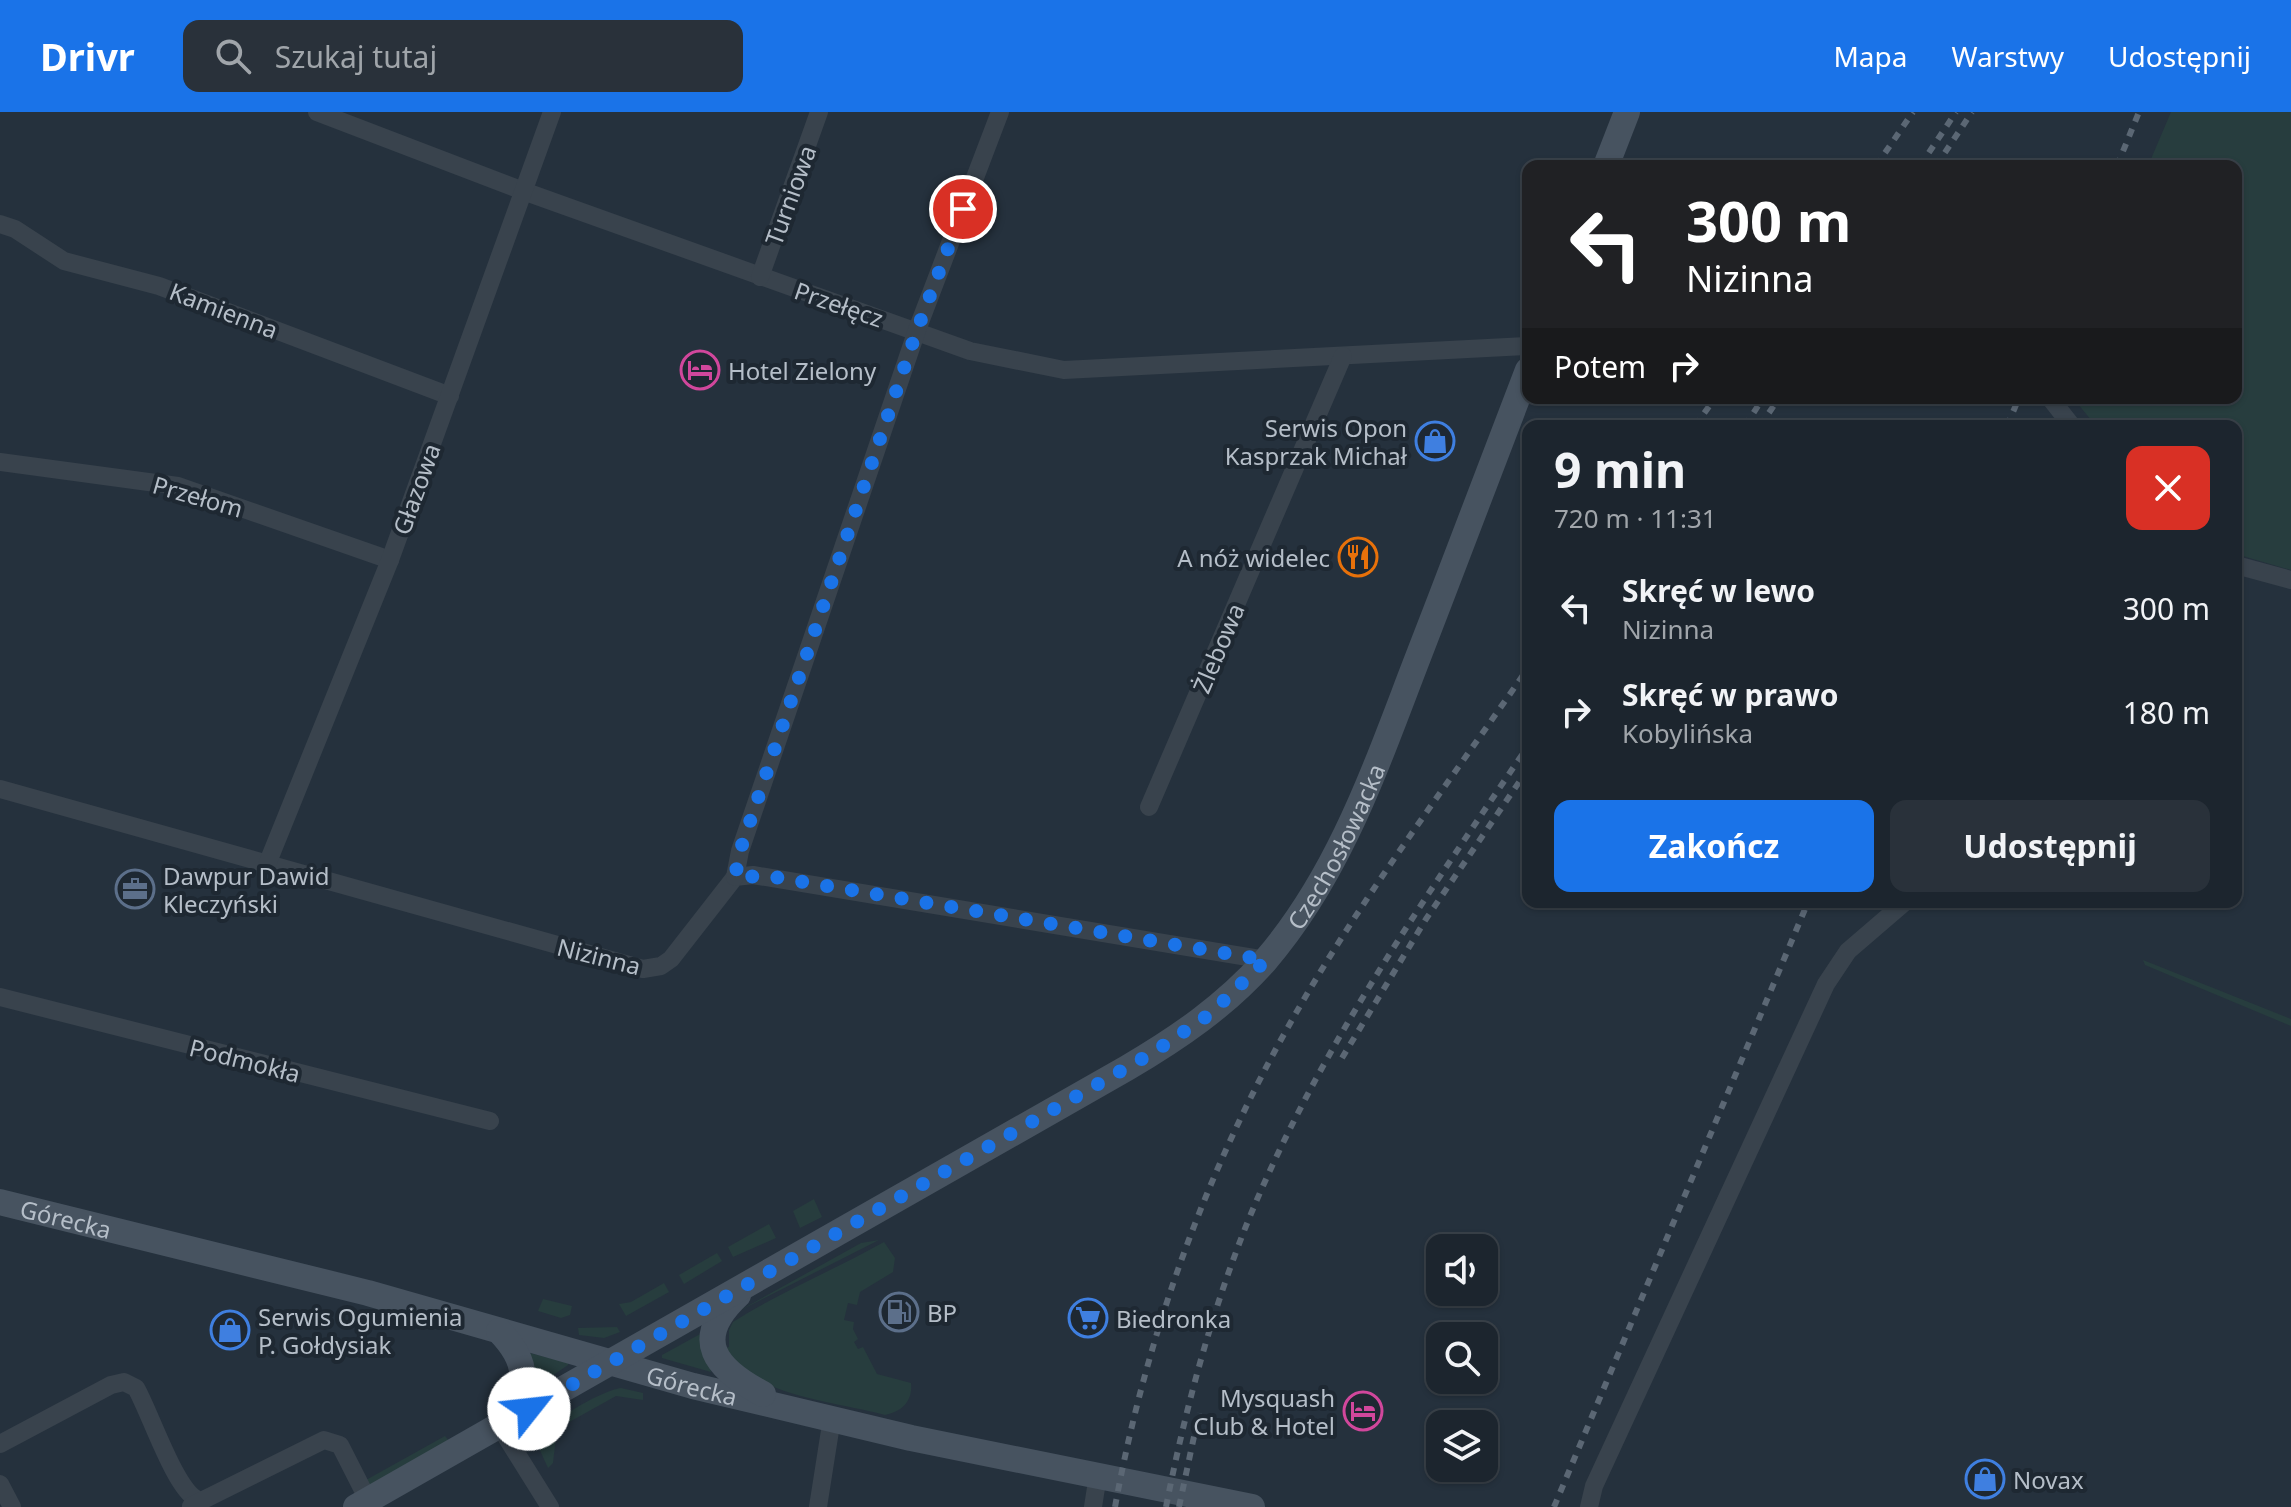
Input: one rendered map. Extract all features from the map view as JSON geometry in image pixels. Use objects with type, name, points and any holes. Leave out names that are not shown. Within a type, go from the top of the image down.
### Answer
[{"type":"street","name":"Przełęcz","points":[[317,112],[526,192],[970,351],[1064,370],[1522,346]]},
{"type":"street","name":"Głazowa","points":[[268,862],[390,560],[526,192],[552,112]]},
{"type":"street","name":"Turniowa","points":[[760,277],[819,112]]},
{"type":"street","points":[[1000,112],[917,330],[740,851],[735,877],[768,876],[1266,960]]},
{"type":"street","points":[[1608,160],[1627,112]]},
{"type":"street","name":"Kamienna","points":[[0,224],[15,229],[64,261],[159,286],[450,396]]},
{"type":"street","name":"Żlebowa","points":[[1149,807],[1343,356]]},
{"type":"street","name":"Czechosłowacka","points":[[0,1444],[111,1385],[124,1382],[136,1388],[174,1470],[194,1504],[213,1498],[324,1440],[340,1445],[362,1504],[1181,1035],[1219,1007],[1266,960],[1314,894],[1355,818],[1522,386]]},
{"type":"street","points":[[2055,404],[2067,420]]},
{"type":"street","name":"Przełom","points":[[0,462],[178,486],[390,560]]},
{"type":"street","points":[[2242,567],[2291,580]]},
{"type":"street","name":"Nizinna","points":[[0,789],[643,969],[661,966],[671,959],[735,877]]},
{"type":"street","points":[[1589,1507],[1594,1486],[1826,984],[1848,951],[1898,908]]},
{"type":"street","name":"Podmokła","points":[[0,997],[490,1121]]},
{"type":"street","name":"Górecka","points":[[0,1202],[368,1293],[608,1363],[791,1409],[911,1438],[1252,1507]]},
{"type":"street","points":[[757,1277],[719,1317],[713,1328],[715,1357],[735,1380],[791,1409]]},
{"type":"street","points":[[499,1331],[519,1354],[523,1379],[518,1399],[500,1427],[550,1507]]},
{"type":"street","points":[[818,1507],[832,1418]]},
{"type":"street","points":[[1093,1507],[1098,1475]]},
{"type":"street","points":[[0,1484],[12,1507]]},
{"type":"green space","points":[[2171,112],[2291,112],[2291,570],[2242,556],[2242,420],[2091,420],[2078,404],[2242,404],[2242,160],[2151,160]]},
{"type":"green space","points":[[2143,960],[2291,1019],[2291,1026],[2145,965]]},
{"type":"green space","points":[[814,1199],[822,1217],[800,1228],[793,1211]]},
{"type":"green space","points":[[769,1224],[776,1238],[733,1257],[728,1247]]},
{"type":"green space","points":[[879,1240],[737,1312],[861,1243]]},
{"type":"green space","points":[[884,1242],[895,1258],[893,1272],[860,1292],[857,1305],[848,1303],[844,1320],[854,1322],[853,1329],[858,1339],[854,1342],[858,1349],[863,1347],[877,1374],[911,1383],[908,1400],[897,1411],[885,1415],[797,1395],[755,1378],[721,1349],[729,1347],[729,1330],[733,1322]]},
{"type":"green space","points":[[717,1253],[722,1261],[684,1284],[679,1275]]},
{"type":"green space","points":[[664,1283],[669,1292],[626,1316],[619,1304],[631,1302]]},
{"type":"green space","points":[[543,1299],[572,1306],[570,1315],[561,1318],[538,1311]]},
{"type":"green space","points":[[617,1327],[620,1332],[604,1338],[579,1335],[578,1328]]},
{"type":"green space","points":[[702,1333],[711,1372],[662,1358],[662,1355]]},
{"type":"green space","points":[[526,1352],[568,1363],[568,1365],[533,1389]]},
{"type":"green space","points":[[621,1388],[643,1393],[643,1400],[616,1396],[564,1425],[556,1437],[553,1463],[548,1468],[538,1446],[549,1428],[586,1402]]},
{"type":"green space","points":[[445,1436],[449,1441],[369,1486],[366,1480]]},
{"type":"railway","points":[[1880,160],[1913,112]]},
{"type":"railway","points":[[1924,160],[1956,112]]},
{"type":"railway","points":[[1940,160],[1972,112]]},
{"type":"railway","points":[[2119,160],[2139,112]]},
{"type":"railway","points":[[1699,420],[1711,404]]},
{"type":"railway","points":[[1749,420],[1759,404]]},
{"type":"railway","points":[[1764,420],[1775,404]]},
{"type":"railway","points":[[2010,420],[2016,404]]},
{"type":"railway","points":[[1115,1507],[1128,1443],[1162,1318],[1206,1195],[1232,1136],[1292,1020],[1347,930],[1522,677]]},
{"type":"railway","points":[[1166,1507],[1211,1326],[1248,1221],[1276,1158],[1307,1096],[1376,976],[1522,755]]},
{"type":"railway","points":[[1342,1058],[1426,919],[1522,778]]},
{"type":"railway","points":[[1554,1507],[1805,908]]},
{"type":"railway","points":[[1179,1507],[1199,1413]]},
{"type":"place","name":"Hotel Zielony","points":[[700,370]]},
{"type":"place","name":"Serwis Opon Kasprzak Michał","points":[[1435,441]]},
{"type":"place","name":"A nóż widelec","points":[[1358,557]]},
{"type":"place","name":"Dawpur Dawid Kleczyński","points":[[135,889]]},
{"type":"place","name":"BP","points":[[899,1312]]},
{"type":"place","name":"Biedronka","points":[[1088,1318]]},
{"type":"place","name":"Serwis Ogumienia P. Gołdysiak","points":[[230,1330]]},
{"type":"place","name":"Mysquash Club & Hotel","points":[[1363,1411]]},
{"type":"place","name":"Novax","points":[[1985,1479]]},
{"type":"route","points":[[529,1409],[1154,1052],[1210,1014],[1266,960],[768,876],[735,877],[740,851],[917,330],[963,209]]}]
